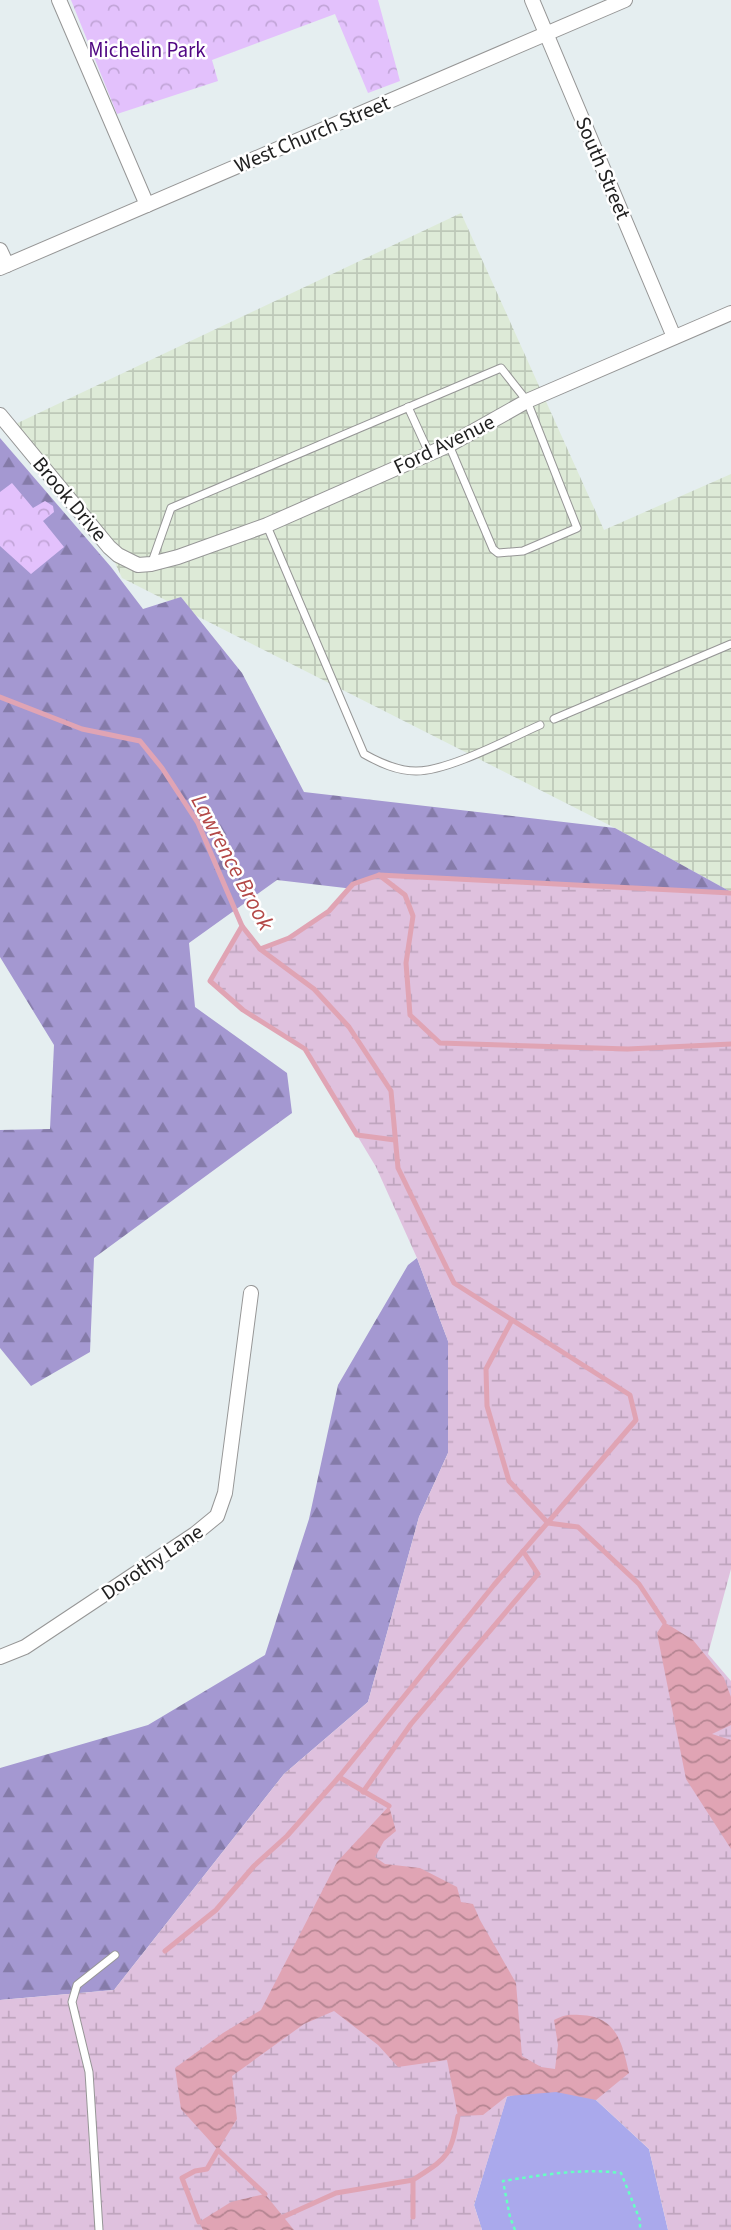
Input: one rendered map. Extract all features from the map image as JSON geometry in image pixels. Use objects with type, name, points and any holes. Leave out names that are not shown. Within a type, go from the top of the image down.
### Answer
[{"type":"street","points":[[59,0],[147,205]]},
{"type":"street","name":"South Street","points":[[532,0],[674,337]]},
{"type":"street","name":"West Church Street","points":[[3,267],[625,0]]},
{"type":"street","points":[[0,250],[3,267]]},
{"type":"street","name":"Ford Avenue","points":[[151,564],[267,525],[449,445],[527,401],[731,313]]},
{"type":"street","name":"Brook Drive","points":[[0,415],[109,547],[138,565],[151,564]]},
{"type":"street","name":"Dorothy Lane","points":[[0,1657],[25,1647],[195,1534],[217,1516],[225,1493],[251,1293]]},
{"type":"lane","points":[[151,564],[171,508],[501,368],[527,401],[577,528],[523,551],[498,553],[493,549],[449,445]]},
{"type":"lane","points":[[408,407],[429,454]]},
{"type":"lane","points":[[267,525],[364,754],[384,765],[413,771],[436,769],[540,725]]},
{"type":"lane","points":[[554,719],[731,644]]},
{"type":"lane","points":[[99,2230],[89,2071],[72,2002],[77,1985],[115,1955]]},
{"type":"path","points":[[515,2230],[503,2181],[555,2172],[603,2171],[621,2173],[639,2220],[639,2230]]},
{"type":"shaded area","points":[[461,213],[604,530],[731,474],[731,892],[615,828],[122,578],[110,552],[5,429]]},
{"type":"shaded area","points":[[566,2079],[596,2100],[649,2149],[668,2230],[482,2230],[474,2205],[507,2096]]},
{"type":"green space","name":"Michelin Park","points":[[71,0],[378,0],[400,81],[368,93],[335,14],[212,60],[218,81],[117,114]]},
{"type":"green space","points":[[0,438],[111,567],[143,609],[181,597],[242,673],[304,792],[615,828],[731,892],[405,895],[277,880],[189,943],[195,1007],[287,1073],[292,1113],[94,1258],[90,1352],[31,1386],[0,1348],[0,1130],[50,1129],[54,1045],[0,957]]},
{"type":"green space","points":[[12,483],[33,508],[45,501],[53,506],[54,512],[43,521],[64,547],[31,574],[0,546],[0,492]]},
{"type":"green space","points":[[379,875],[731,893],[731,1569],[708,1654],[731,1681],[731,2230],[668,2230],[649,2149],[596,2100],[566,2079],[507,2097],[474,2205],[482,2230],[0,2230],[0,2000],[114,1990],[284,1774],[368,1702],[419,1517],[448,1453],[448,1341],[417,1258],[376,1167],[305,1049],[243,1010],[210,981],[242,926],[261,948],[289,938],[328,911],[353,884]]},
{"type":"green space","points":[[417,1258],[448,1341],[448,1453],[419,1517],[368,1702],[284,1774],[114,1990],[0,2000],[0,1768],[148,1725],[265,1655],[309,1519],[338,1385],[408,1265]]},
{"type":"water","points":[[664,1622],[693,1640],[724,1678],[731,1697],[731,1725],[712,1734],[731,1740],[731,1849],[686,1779],[657,1633]]},
{"type":"water","points":[[389,1806],[396,1831],[384,1841],[375,1857],[385,1864],[420,1868],[457,1887],[461,1902],[473,1904],[516,1983],[522,2056],[541,2067],[555,2069],[558,2045],[554,2020],[563,2016],[580,2015],[602,2020],[616,2033],[629,2073],[596,2100],[556,2092],[507,2096],[483,2115],[458,2116],[447,2060],[398,2067],[378,2045],[334,2011],[304,2024],[232,2076],[237,2119],[218,2150],[181,2109],[175,2068],[223,2033],[261,2010],[337,1862]]},
{"type":"water","points":[[265,2194],[294,2230],[203,2230],[199,2222],[231,2202]]},
{"type":"waterway","name":"Lawrence Brook","points":[[0,697],[82,729],[140,741],[162,768],[198,823],[242,926],[260,949],[289,938],[329,911],[353,884],[379,875],[405,895],[413,916],[406,963],[410,1015],[440,1043],[628,1049],[731,1044]]},
{"type":"waterway","points":[[379,875],[731,893]]},
{"type":"waterway","points":[[242,926],[210,981],[243,1010],[305,1049],[357,1135],[395,1140]]},
{"type":"waterway","points":[[165,1951],[216,1910],[254,1866],[287,1836],[339,1777],[494,1585],[636,1420],[630,1395],[454,1283],[398,1168],[391,1091],[349,1027],[314,989],[260,949]]},
{"type":"waterway","points":[[512,1320],[486,1369],[487,1406],[509,1481],[548,1523],[578,1527],[639,1584],[664,1622]]},
{"type":"waterway","points":[[363,1792],[411,1724],[538,1574],[523,1551]]},
{"type":"waterway","points":[[339,1777],[389,1806]]},
{"type":"waterway","points":[[413,2217],[413,2180],[446,2155],[453,2140],[458,2116]]},
{"type":"waterway","points":[[199,2222],[182,2178],[195,2171],[207,2169],[218,2150],[265,2194]]},
{"type":"waterway","points":[[283,2217],[336,2193],[413,2180]]}]
